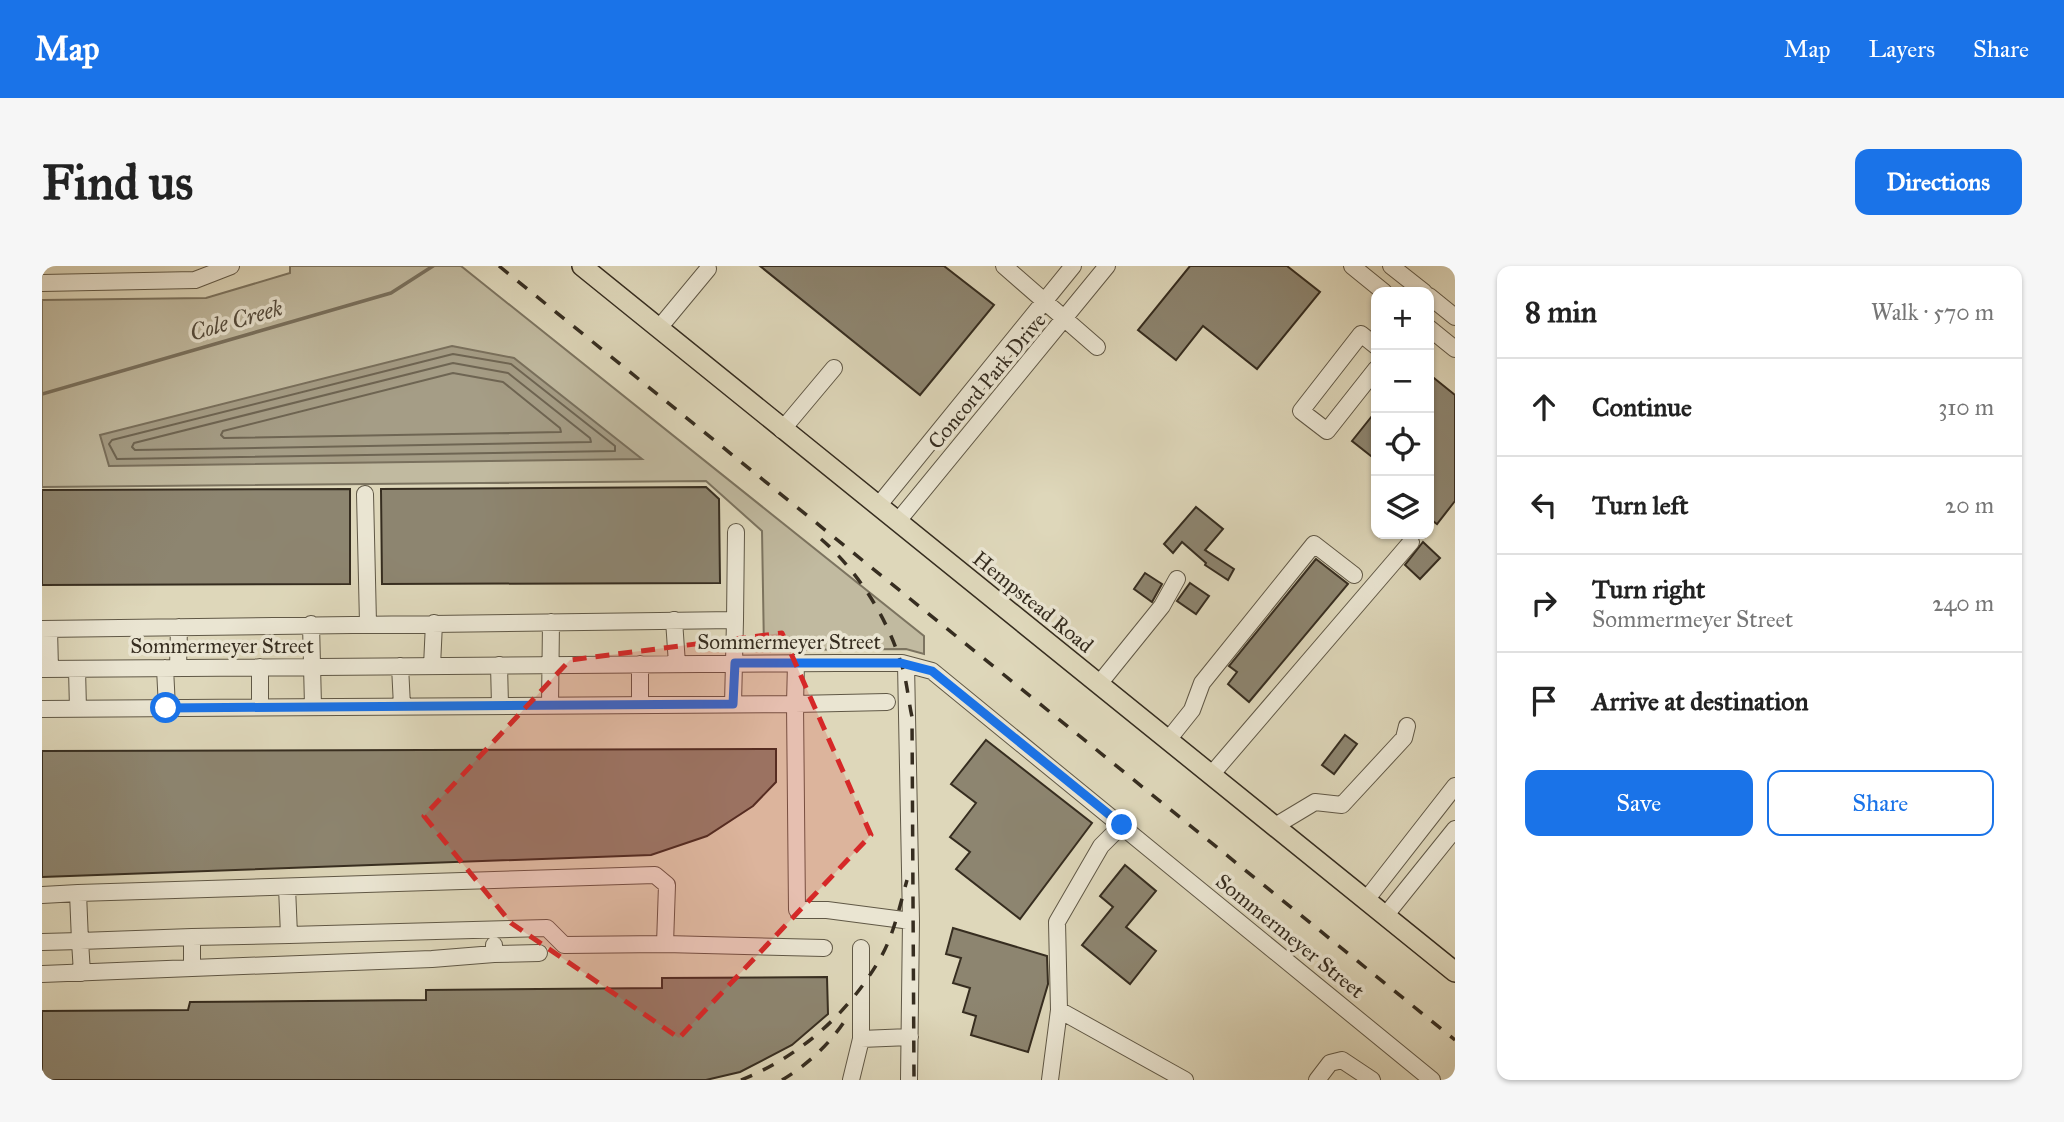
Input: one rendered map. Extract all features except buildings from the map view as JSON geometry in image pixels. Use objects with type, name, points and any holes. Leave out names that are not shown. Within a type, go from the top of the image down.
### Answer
[{"type":"main road","name":"Hempstead Road","points":[[582,266],[1455,972]]},
{"type":"street","points":[[42,283],[78,274],[195,280],[231,266]]},
{"type":"street","points":[[1004,266],[1043,303],[1097,346]]},
{"type":"street","name":"Concord Park Drive","points":[[878,506],[1073,266]]},
{"type":"street","name":"Concord Park Drive","points":[[898,521],[1107,266]]},
{"type":"street","points":[[1352,266],[1378,287],[1398,268],[1419,287]]},
{"type":"street","points":[[659,328],[709,269]]},
{"type":"street","points":[[1434,300],[1455,317]]},
{"type":"street","points":[[1434,332],[1455,349]]},
{"type":"street","points":[[1371,342],[1361,334],[1301,411],[1327,431],[1371,375]]},
{"type":"street","points":[[782,430],[834,368]]},
{"type":"street","points":[[365,494],[368,623]]},
{"type":"street","points":[[733,704],[736,532]]},
{"type":"street","points":[[1211,775],[1411,542]]},
{"type":"street","points":[[1168,740],[1192,710],[1202,683],[1314,544],[1354,575]]},
{"type":"street","points":[[1099,684],[1162,606],[1177,579]]},
{"type":"street","points":[[674,620],[677,664]]},
{"type":"street","points":[[46,669],[46,629],[735,620]]},
{"type":"street","points":[[550,705],[551,622]]},
{"type":"street","points":[[432,666],[434,623]]},
{"type":"street","points":[[311,624],[313,706]]},
{"type":"street","points":[[166,708],[179,627]]},
{"type":"street","points":[[796,663],[797,910],[827,910],[911,921]]},
{"type":"street","name":"Sommermeyer Street","points":[[46,669],[796,663],[906,664],[932,671],[1432,1080]]},
{"type":"street","points":[[640,664],[640,705]]},
{"type":"street","points":[[906,664],[911,921],[909,1080]]},
{"type":"street","points":[[499,665],[500,705]]},
{"type":"street","points":[[400,666],[402,706]]},
{"type":"street","points":[[260,667],[260,706]]},
{"type":"street","points":[[77,668],[78,709]]},
{"type":"street","points":[[42,709],[887,702]]},
{"type":"street","points":[[1275,827],[1315,802],[1342,805],[1404,738],[1407,726]]},
{"type":"street","points":[[1366,900],[1455,786]]},
{"type":"street","points":[[1050,1080],[1059,1010],[1057,922],[1101,846],[1122,825]]},
{"type":"street","points":[[1385,916],[1455,829]]},
{"type":"street","points":[[42,895],[655,876],[667,885],[665,944]]},
{"type":"street","points":[[287,887],[299,966]]},
{"type":"street","points":[[78,893],[82,972]]},
{"type":"street","points":[[42,942],[547,928],[564,944],[824,948]]},
{"type":"street","points":[[492,929],[495,954]]},
{"type":"street","points":[[431,931],[432,959]]},
{"type":"street","points":[[362,933],[362,962]]},
{"type":"street","points":[[192,937],[192,968]]},
{"type":"street","points":[[851,1080],[861,1039],[861,948]]},
{"type":"street","points":[[42,974],[299,966],[539,953]]},
{"type":"street","points":[[1059,1010],[1185,1080]]},
{"type":"street","points":[[861,1039],[909,1037]]},
{"type":"street","points":[[1317,1080],[1330,1063],[1342,1060],[1372,1080]]},
{"type":"highlighted area","points":[[782,633],[871,835],[679,1038],[511,923],[424,816],[570,660]]},
{"type":"shaded area","points":[[290,266],[461,266],[924,636],[924,654],[906,649],[764,650],[762,531],[706,481],[42,487],[42,300],[206,298],[290,273]]},
{"type":"water","points":[[452,346],[514,358],[642,459],[109,466],[100,435]]},
{"type":"waterway","name":"Cole Creek","points":[[42,394],[391,293],[433,266]]},
{"type":"railway","points":[[499,266],[1455,1040]]},
{"type":"railway","points":[[821,539],[847,565],[869,595],[888,629],[903,669],[912,717],[914,1080]]},
{"type":"railway","points":[[741,1080],[784,1059],[803,1045],[822,1030],[854,996],[886,948],[907,880]]},
{"type":"railway","points":[[782,1080],[820,1051],[849,1014]]},
{"type":"route","points":[[166,708],[733,704],[735,663],[901,663],[932,671],[1122,825]]}]
